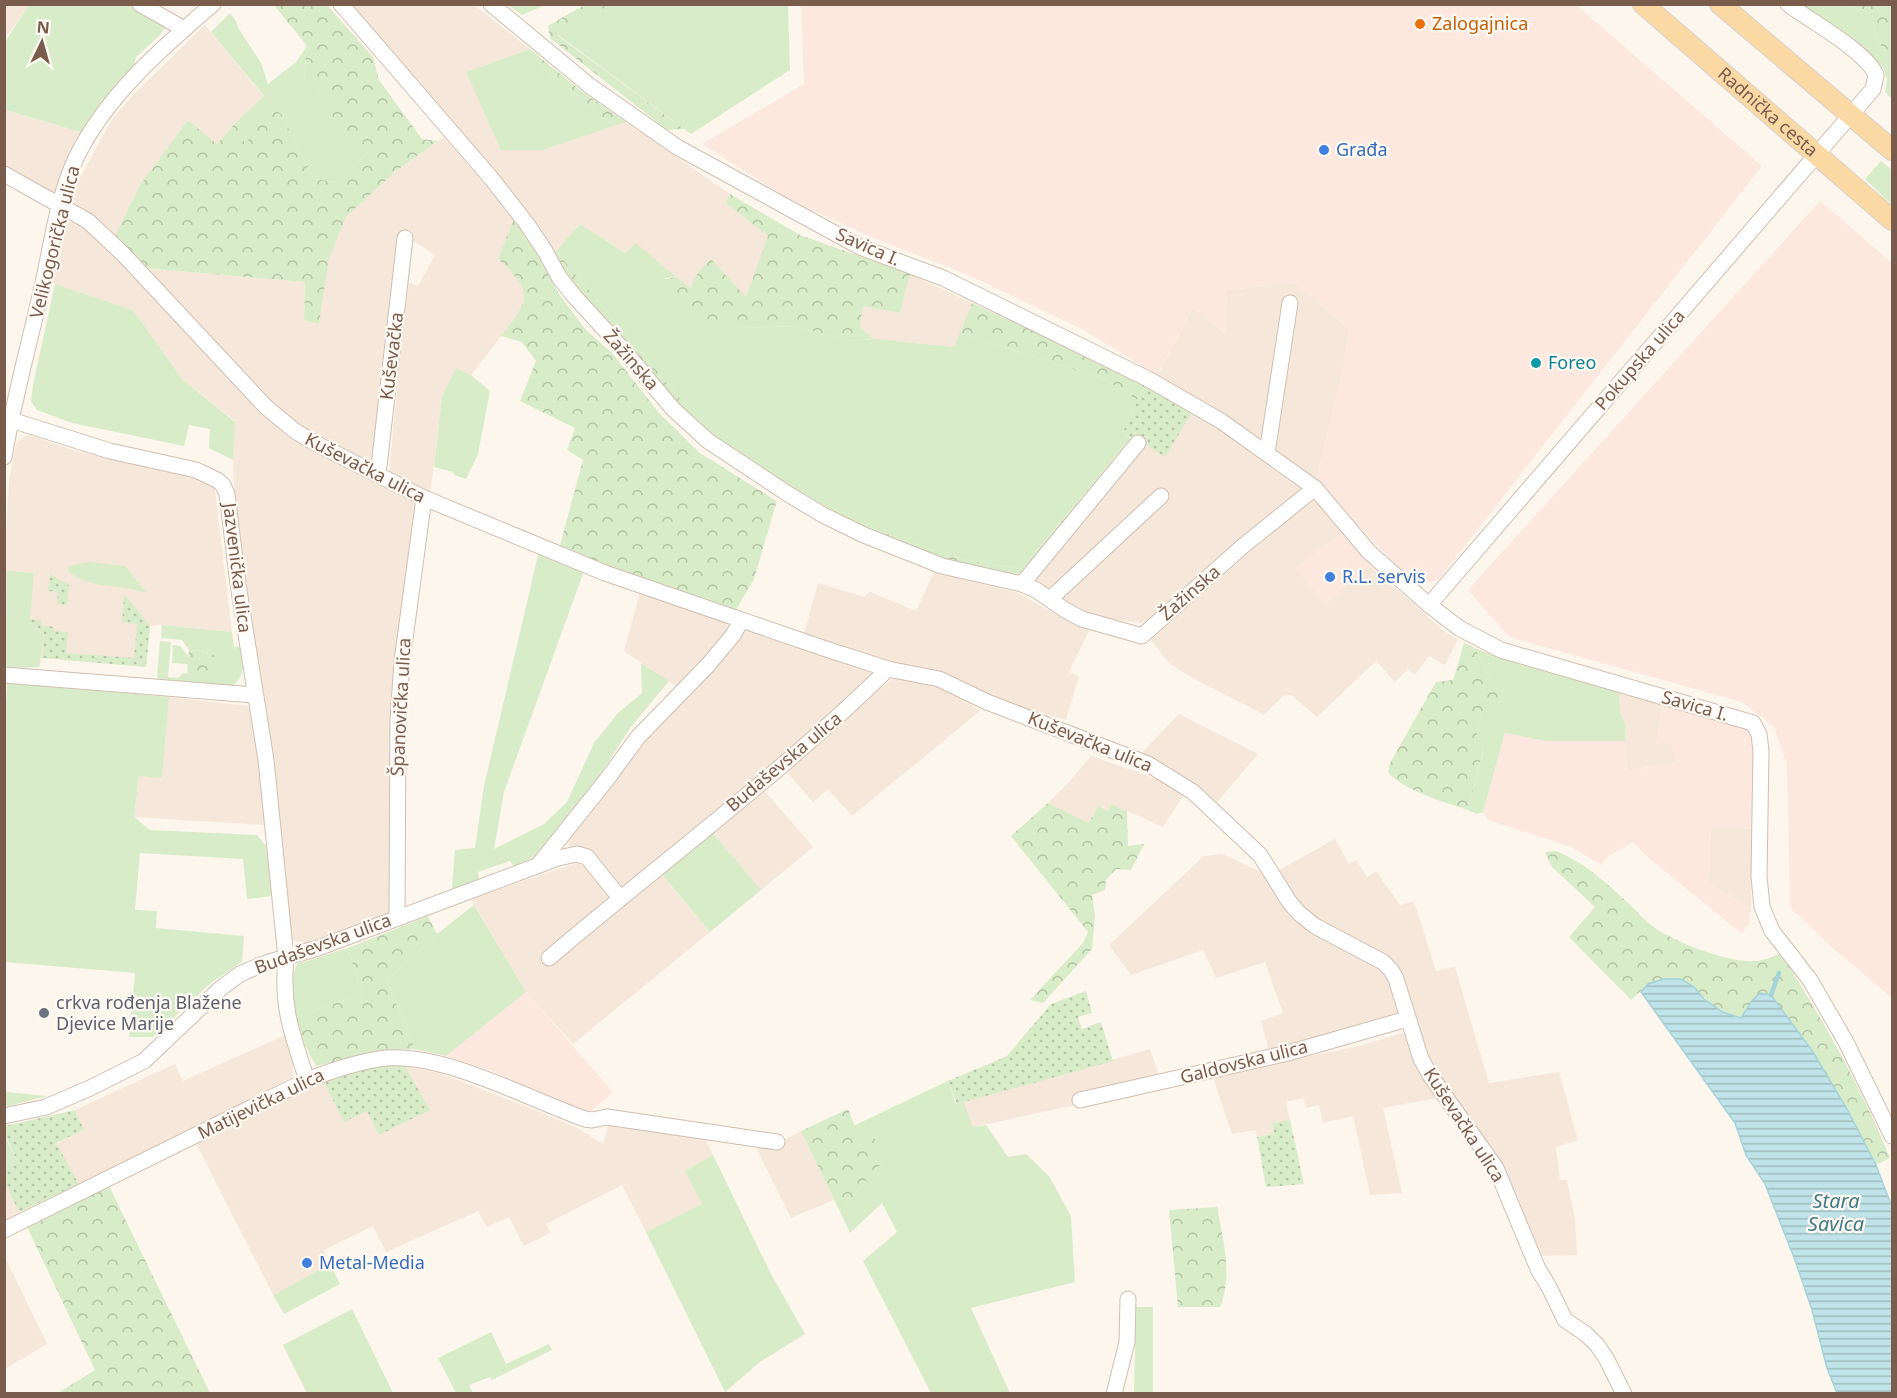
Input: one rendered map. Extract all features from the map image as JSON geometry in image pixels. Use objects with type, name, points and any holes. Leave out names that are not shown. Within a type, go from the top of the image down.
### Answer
[{"type":"main road","name":"Radnička cesta","points":[[1643,4],[1893,220]]},
{"type":"main road","points":[[1720,4],[1893,150]]},
{"type":"street","points":[[140,4],[184,29]]},
{"type":"street","name":"Velikogorička ulica","points":[[4,457],[11,420],[10,399],[61,205],[76,157],[105,110],[131,80],[213,4]]},
{"type":"street","name":"Žažinska","points":[[341,4],[491,178],[545,251],[573,296],[620,346],[673,409],[708,441],[805,505],[864,535],[942,566],[1022,584],[1082,618],[1142,636],[1243,546],[1315,488]]},
{"type":"street","name":"Savica I.","points":[[491,4],[590,86],[677,147],[861,247],[943,278],[1150,380],[1221,421],[1315,488],[1369,552],[1459,628],[1501,650],[1753,723],[1759,734],[1761,751],[1759,876],[1762,907],[1772,931],[1810,980],[1846,1042],[1893,1136]]},
{"type":"street","name":"Pokupska ulica","points":[[1429,605],[1873,89],[1876,79],[1874,70],[1838,39],[1788,4]]},
{"type":"street","name":"Kuševačka ulica","points":[[4,174],[88,221],[117,248],[266,408],[315,443],[424,498],[605,573],[888,669],[939,679],[987,702],[1148,764],[1193,792],[1260,855],[1290,903],[1300,914],[1315,926],[1383,963],[1391,970],[1396,979],[1421,1059],[1502,1179],[1538,1269],[1565,1320],[1586,1334],[1597,1345],[1624,1394]]},
{"type":"street","name":"Kuševačka","points":[[378,475],[405,238]]},
{"type":"street","points":[[1267,453],[1290,303]]},
{"type":"street","name":"Jazvenička ulica","points":[[11,420],[110,451],[196,470],[223,485],[227,494],[254,695],[266,760],[285,958],[283,982],[288,1020],[307,1080]]},
{"type":"street","points":[[1022,584],[1138,443]]},
{"type":"street","points":[[1050,600],[1161,496]]},
{"type":"street","name":"Španovička ulica","points":[[397,918],[399,708],[405,628],[424,498]]},
{"type":"street","points":[[538,865],[638,737],[697,677],[733,635],[741,621]]},
{"type":"street","name":"Budaševska ulica","points":[[549,958],[707,826],[757,789],[888,669]]},
{"type":"street","points":[[4,675],[254,695]]},
{"type":"street","name":"Budaševska ulica","points":[[4,1116],[46,1107],[144,1061],[202,1005],[240,974],[266,963],[318,948],[538,865],[582,854],[620,898]]},
{"type":"street","name":"Galdovska ulica","points":[[1080,1100],[1288,1053],[1407,1019]]},
{"type":"street","name":"Matijevička ulica","points":[[4,1230],[307,1080],[339,1068],[369,1061],[405,1058],[460,1071],[585,1119],[607,1117],[777,1142]]},
{"type":"street","points":[[1114,1394],[1127,1342],[1128,1299]]},
{"type":"shaded area","points":[[1575,4],[1762,166],[1438,580],[1426,583],[1417,584],[1409,579],[1316,481],[1342,373],[1349,329],[1294,283],[1227,290],[1225,334],[1193,308],[1157,375],[1082,329],[971,276],[871,237],[792,201],[702,144],[804,84],[801,5]]},
{"type":"shaded area","points":[[4,5],[29,5],[8,35],[5,34]]},
{"type":"shaded area","points":[[348,5],[474,5],[530,49],[466,72],[543,150],[626,122],[730,194],[726,203],[769,235],[746,298],[699,271],[690,289],[636,244],[625,253],[580,224],[556,251],[543,242]]},
{"type":"shaded area","points":[[205,25],[264,97],[237,121],[217,144],[188,120],[140,185],[115,236],[75,202],[73,197],[76,185],[112,119],[134,94]]},
{"type":"shaded area","points":[[4,110],[84,133],[56,192],[48,193],[5,169]]},
{"type":"shaded area","points":[[444,137],[514,218],[498,259],[515,275],[525,291],[523,308],[471,375],[456,368],[442,396],[430,497],[389,473],[409,283],[418,286],[435,255],[404,235],[377,460],[370,465],[295,425],[260,393],[144,268],[305,282],[304,320],[319,324],[329,259],[346,217],[396,171]]},
{"type":"shaded area","points":[[1820,201],[1892,263],[1892,998],[1828,944],[1790,907],[1787,764],[1774,727],[1742,702],[1509,637],[1468,590]]},
{"type":"shaded area","points":[[70,222],[86,230],[107,248],[286,435],[419,503],[410,570],[394,913],[308,948],[290,938],[234,491],[235,421],[183,380],[133,310],[51,283],[61,241],[66,225]]},
{"type":"shaded area","points":[[910,274],[972,303],[955,347],[873,339],[860,327],[863,306],[900,313]]},
{"type":"shaded area","points":[[1294,283],[1349,329],[1342,373],[1316,481],[1156,378],[1193,308],[1225,334],[1227,290]]},
{"type":"shaded area","points":[[1193,411],[1240,441],[1301,487],[1303,491],[1163,615],[1141,623],[1090,616],[1069,610],[1033,580],[1135,441]]},
{"type":"shaded area","points":[[30,435],[69,449],[205,480],[215,490],[232,632],[162,625],[150,626],[146,667],[42,658],[39,667],[5,668],[4,571],[9,481],[16,444],[25,436]]},
{"type":"shaded area","points":[[1311,497],[1343,532],[1326,603],[1371,566],[1445,632],[1458,639],[1445,665],[1429,656],[1415,675],[1408,669],[1395,682],[1376,661],[1317,717],[1291,695],[1283,696],[1264,715],[1189,676],[1169,663],[1151,640]]},
{"type":"shaded area","points":[[1343,532],[1371,566],[1326,604],[1295,568]]},
{"type":"shaded area","points":[[934,572],[1018,593],[1066,620],[1090,629],[1069,672],[1079,676],[1066,720],[1013,706],[803,638],[818,583],[864,597],[870,592],[916,611]]},
{"type":"shaded area","points":[[640,592],[725,622],[730,631],[679,688],[624,651]]},
{"type":"shaded area","points":[[748,632],[864,669],[873,677],[778,765],[622,888],[616,885],[582,850],[569,846],[570,834],[659,725],[736,638]]},
{"type":"shaded area","points":[[905,677],[946,689],[980,711],[852,816],[828,789],[813,802],[786,771],[892,679]]},
{"type":"shaded area","points":[[1619,691],[1663,703],[1656,744],[1671,741],[1676,762],[1627,771],[1626,726],[1620,712]]},
{"type":"shaded area","points":[[169,697],[248,706],[258,728],[266,825],[134,817],[139,776],[162,777]]},
{"type":"shaded area","points":[[1663,703],[1754,733],[1753,829],[1711,827],[1709,882],[1751,909],[1749,924],[1741,933],[1650,859],[1633,842],[1607,857],[1601,865],[1572,847],[1488,820],[1483,812],[1505,733],[1546,741],[1625,741],[1627,771],[1676,762],[1671,742],[1656,744]]},
{"type":"shaded area","points":[[1179,714],[1258,754],[1213,807],[1139,756]]},
{"type":"shaded area","points":[[1091,756],[1163,781],[1183,796],[1163,827],[1111,804],[1108,811],[1089,823],[1048,803]]},
{"type":"shaded area","points":[[764,790],[813,847],[761,890],[711,831]]},
{"type":"shaded area","points":[[1711,826],[1753,829],[1751,909],[1709,882]]},
{"type":"shaded area","points":[[1335,839],[1349,864],[1356,860],[1367,877],[1376,871],[1400,905],[1414,901],[1436,971],[1455,967],[1489,1083],[1559,1072],[1578,1140],[1556,1147],[1560,1180],[1567,1180],[1575,1219],[1577,1255],[1535,1256],[1510,1189],[1435,1073],[1377,956],[1299,907],[1288,889],[1279,870]]},
{"type":"shaded area","points":[[1222,854],[1263,873],[1293,917],[1380,969],[1387,979],[1399,1014],[1275,1052],[1268,1048],[1261,1021],[1283,1013],[1265,962],[1216,978],[1203,950],[1131,975],[1109,945],[1204,856]]},
{"type":"shaded area","points":[[576,863],[583,865],[613,899],[544,959],[551,965],[662,875],[710,932],[573,1044],[526,992],[471,899]]},
{"type":"shaded area","points":[[474,905],[526,992],[613,1092],[588,1114],[492,1071],[415,1049],[437,934]]},
{"type":"shaded area","points":[[1402,1033],[1410,1040],[1421,1074],[1437,1098],[1383,1108],[1402,1193],[1370,1195],[1353,1116],[1323,1123],[1319,1105],[1306,1108],[1303,1098],[1286,1102],[1290,1120],[1272,1123],[1274,1134],[1257,1137],[1255,1130],[1232,1134],[1212,1075],[1355,1047]]},
{"type":"shaded area","points":[[285,1035],[293,1064],[292,1077],[148,1152],[20,1212],[27,1227],[5,1238],[5,1168],[84,1130],[75,1110],[175,1064],[183,1081]]},
{"type":"shaded area","points":[[1150,1049],[1159,1075],[1076,1105],[973,1127],[964,1102]]},
{"type":"shaded area","points":[[405,1066],[442,1074],[533,1109],[577,1128],[603,1144],[609,1123],[706,1140],[713,1155],[685,1171],[703,1204],[646,1232],[622,1185],[546,1224],[550,1233],[524,1246],[509,1217],[487,1227],[478,1211],[386,1252],[373,1226],[324,1250],[330,1264],[273,1295],[196,1143],[333,1077]]},
{"type":"shaded area","points":[[801,1131],[834,1200],[791,1218],[755,1145],[788,1138]]},
{"type":"shaded area","points":[[4,1255],[47,1344],[5,1369],[4,1369]]},
{"type":"green space","points":[[586,4],[609,5],[557,35],[684,129],[667,130],[550,38],[548,26]]},
{"type":"green space","points":[[29,5],[133,5],[159,20],[165,28],[136,57],[134,66],[107,95],[84,133],[5,110],[5,42]]},
{"type":"green space","points":[[274,5],[327,5],[373,57],[379,80],[422,139],[438,141],[396,171],[346,217],[329,259],[319,324],[304,320],[305,282],[144,268],[115,236],[140,185],[188,120],[217,144],[237,121],[245,144],[273,109],[281,114],[314,179],[335,182],[367,153],[352,141],[332,131],[333,103],[304,78],[307,46]]},
{"type":"green space","points":[[508,5],[545,5],[522,15]]},
{"type":"green space","points":[[609,5],[788,5],[790,70],[691,134],[557,34]]},
{"type":"green space","points":[[1798,5],[1844,5],[1872,13],[1877,38],[1892,58],[1892,99],[1885,92],[1887,80],[1883,67],[1851,39]]},
{"type":"green space","points":[[1844,5],[1892,5],[1892,58],[1877,38],[1872,13]]},
{"type":"green space","points":[[230,13],[261,63],[268,84],[296,62],[307,46],[304,78],[333,103],[333,131],[352,141],[367,153],[335,182],[314,179],[281,114],[245,145],[237,121],[264,96],[211,32]]},
{"type":"green space","points":[[530,49],[545,70],[614,126],[543,150],[501,150],[466,72]]},
{"type":"green space","points":[[530,49],[581,91],[626,122],[614,126],[545,70]]},
{"type":"green space","points":[[1881,161],[1892,170],[1892,205],[1865,179]]},
{"type":"green space","points":[[730,194],[800,235],[910,274],[900,313],[863,306],[860,327],[873,339],[850,341],[794,326],[747,328],[690,315],[653,279],[676,277],[690,288],[699,271],[711,259],[746,297],[768,236],[726,203]]},
{"type":"green space","points":[[514,218],[537,253],[559,294],[586,330],[613,354],[659,413],[700,453],[777,501],[754,579],[736,610],[559,549],[583,460],[567,450],[575,428],[520,401],[536,361],[522,342],[501,336],[518,313],[524,296],[518,280],[498,259]]},
{"type":"green space","points":[[580,224],[625,253],[636,243],[676,277],[654,280],[690,314],[747,328],[794,326],[850,341],[876,339],[954,347],[960,333],[1104,379],[1138,400],[1123,432],[1129,440],[1021,569],[952,557],[847,519],[764,470],[710,434],[556,251]]},
{"type":"green space","points":[[543,242],[556,251],[710,434],[764,470],[847,519],[952,557],[1021,569],[1129,441],[1126,436],[1135,441],[1024,574],[962,567],[844,521],[699,429],[591,309]]},
{"type":"green space","points":[[55,284],[133,310],[183,380],[235,422],[233,460],[209,448],[210,429],[189,425],[184,446],[72,423],[37,410],[31,401],[33,385]]},
{"type":"green space","points":[[972,303],[1145,385],[1138,400],[1104,379],[960,333]]},
{"type":"green space","points":[[456,368],[471,375],[490,391],[478,454],[466,479],[454,475],[453,472],[434,467],[442,396]]},
{"type":"green space","points":[[1145,385],[1193,411],[1165,457],[1145,444],[1126,436],[1123,432]]},
{"type":"green space","points":[[539,551],[584,571],[504,792],[494,849],[544,824],[567,802],[594,743],[618,713],[642,693],[641,663],[669,681],[630,728],[595,783],[538,855],[514,867],[510,861],[478,872],[479,880],[452,889],[455,850],[475,848],[484,786]]},
{"type":"green space","points":[[89,562],[125,566],[146,592],[84,581],[68,571],[72,565]]},
{"type":"green space","points":[[7,571],[34,573],[29,628],[44,630],[39,667],[5,668]]},
{"type":"green space","points":[[50,574],[69,585],[67,605],[57,604],[58,592],[48,591]]},
{"type":"green space","points":[[124,596],[150,626],[146,667],[42,658],[44,630],[29,628],[30,619],[41,620],[41,625],[54,627],[54,631],[68,632],[66,653],[134,658],[137,624],[122,622]]},
{"type":"green space","points":[[162,625],[232,632],[234,647],[241,646],[243,664],[242,674],[236,683],[231,687],[213,685],[207,651],[189,650],[182,640],[161,638]]},
{"type":"green space","points":[[160,641],[171,642],[168,677],[178,678],[183,673],[190,674],[196,681],[195,686],[160,681],[157,677]]},
{"type":"green space","points":[[1464,643],[1521,665],[1619,691],[1620,712],[1626,726],[1625,741],[1546,741],[1505,733],[1483,812],[1477,814],[1468,810],[1484,748],[1476,732],[1482,711],[1512,697],[1489,676],[1477,652],[1463,647]]},
{"type":"green space","points":[[173,645],[180,646],[189,657],[188,664],[172,663]]},
{"type":"green space","points":[[1463,647],[1477,652],[1489,676],[1513,697],[1482,711],[1476,732],[1484,747],[1468,810],[1413,790],[1388,772],[1390,763],[1436,682],[1453,680]]},
{"type":"green space","points":[[189,650],[207,651],[207,654],[221,656],[220,673],[213,677],[213,685],[195,683],[187,673]]},
{"type":"green space","points":[[7,683],[169,697],[162,778],[139,776],[134,817],[150,830],[257,835],[266,846],[272,896],[247,899],[243,859],[140,853],[135,910],[157,911],[156,928],[244,936],[242,962],[211,983],[153,1037],[129,1037],[135,973],[5,962],[4,743]]},
{"type":"green space","points":[[1048,803],[1089,823],[1098,806],[1108,811],[1111,804],[1127,811],[1128,846],[1144,844],[1131,870],[1116,869],[1106,880],[1105,890],[1092,895],[1095,915],[1092,949],[1043,1003],[1030,1000],[1083,943],[1088,932],[1011,836]]},
{"type":"green space","points":[[711,831],[761,890],[710,932],[660,872]]},
{"type":"green space","points":[[1556,851],[1595,874],[1652,926],[1687,945],[1743,961],[1762,960],[1781,953],[1840,1053],[1867,1105],[1890,1158],[1876,1165],[1847,1109],[1813,1052],[1751,1002],[1741,1018],[1715,1006],[1694,987],[1648,984],[1631,1000],[1569,937],[1595,907],[1552,867],[1545,852]]},
{"type":"green space","points":[[474,905],[526,992],[446,1056],[415,1049],[387,981],[437,934]]},
{"type":"green space","points":[[428,916],[437,934],[387,981],[415,1049],[385,1050],[316,1066],[305,1046],[296,1017],[362,994],[348,948]]},
{"type":"green space","points":[[348,948],[362,994],[296,1017],[292,990],[297,964]]},
{"type":"green space","points":[[1086,991],[1092,1013],[1078,1017],[1082,1029],[1101,1022],[1113,1061],[957,1104],[948,1081],[1007,1056],[1051,1004]]},
{"type":"green space","points":[[375,1065],[405,1066],[430,1110],[379,1135],[367,1111],[344,1122],[324,1082],[333,1077]]},
{"type":"green space","points":[[948,1081],[956,1104],[964,1102],[973,1127],[986,1125],[1008,1157],[1026,1154],[1049,1176],[1071,1216],[1075,1282],[971,1308],[1010,1393],[931,1393],[863,1261],[897,1232],[882,1203],[850,1233],[840,1212],[885,1159],[861,1142],[853,1126]]},
{"type":"green space","points":[[5,1092],[47,1096],[5,1107]]},
{"type":"green space","points":[[848,1109],[861,1142],[874,1137],[885,1159],[840,1212],[801,1131]]},
{"type":"green space","points":[[75,1110],[84,1130],[56,1143],[79,1184],[19,1212],[5,1182],[5,1168],[18,1162],[5,1135],[5,1126]]},
{"type":"green space","points":[[1290,1120],[1304,1184],[1266,1187],[1257,1137],[1274,1134],[1272,1123]]},
{"type":"green space","points":[[4,1135],[18,1162],[5,1168],[4,1168]]},
{"type":"green space","points":[[713,1155],[771,1274],[805,1334],[760,1362],[725,1392],[646,1232],[702,1204],[685,1171]]},
{"type":"green space","points":[[109,1186],[210,1393],[58,1393],[95,1370],[27,1227]]},
{"type":"green space","points":[[1217,1207],[1226,1270],[1226,1283],[1220,1307],[1178,1307],[1169,1210]]},
{"type":"green space","points":[[330,1264],[340,1284],[284,1314],[273,1295]]},
{"type":"green space","points":[[1136,1307],[1153,1307],[1153,1393],[1134,1393]]},
{"type":"green space","points":[[352,1309],[393,1393],[307,1393],[283,1345]]},
{"type":"green space","points":[[491,1332],[506,1364],[549,1344],[552,1350],[492,1380],[490,1377],[469,1385],[473,1393],[456,1393],[438,1358]]},
{"type":"water","name":"Stara Savica","points":[[1664,979],[1681,979],[1723,1012],[1741,1018],[1760,993],[1771,995],[1813,1052],[1847,1109],[1876,1165],[1892,1207],[1892,1393],[1837,1393],[1827,1368],[1812,1310],[1795,1260],[1765,1184],[1746,1155],[1735,1123],[1641,992],[1648,984]]},
{"type":"waterway","points":[[1771,995],[1779,973]]},
{"type":"place","name":"Zalogajnica","points":[[1420,24]]},
{"type":"place","name":"Građa","points":[[1324,150]]},
{"type":"place","name":"Foreo","points":[[1536,363]]},
{"type":"place","name":"R.L. servis","points":[[1330,577]]},
{"type":"place","name":"crkva rođenja Blažene Djevice Marije","points":[[44,1013]]},
{"type":"place","name":"Metal-Media","points":[[307,1263]]}]
